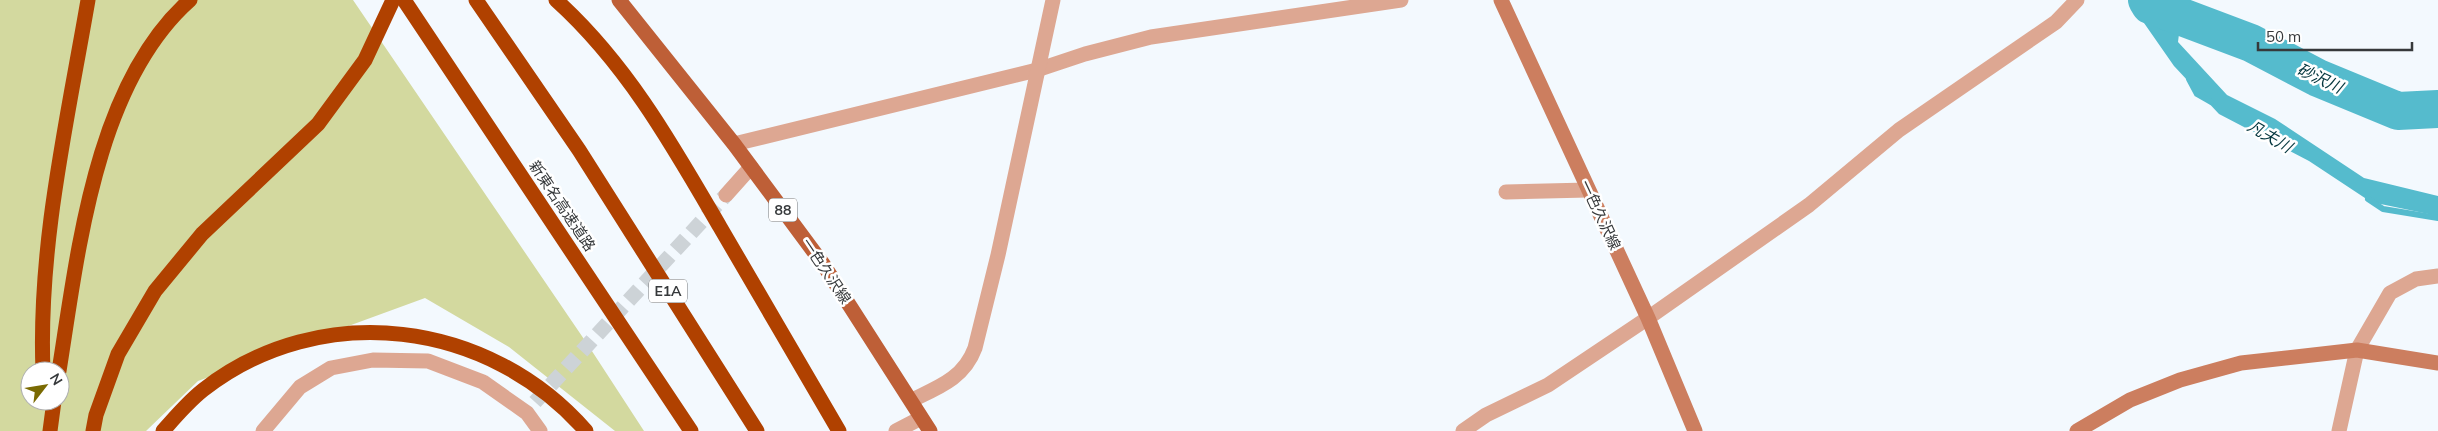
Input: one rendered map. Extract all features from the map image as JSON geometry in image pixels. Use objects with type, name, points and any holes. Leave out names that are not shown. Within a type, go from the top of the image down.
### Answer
[{"type":"highway","points":[[43,361],[41,325],[57,171],[88,0]]},
{"type":"highway","points":[[61,361],[78,249],[101,153],[127,88],[153,41],[190,0]]},
{"type":"highway","points":[[93,431],[96,415],[118,354],[155,291],[202,234],[318,124],[365,60],[393,0]]},
{"type":"highway","name":"新東名高速道路","points":[[404,0],[691,431]]},
{"type":"highway","name":"E1A","points":[[476,0],[579,150],[757,431]]},
{"type":"highway","points":[[556,0],[587,30],[626,75],[680,158],[839,431]]},
{"type":"highway","points":[[163,431],[202,390],[241,366],[281,347],[326,336],[363,332],[404,334],[455,344],[506,366],[514,370],[572,415],[586,431]]},
{"type":"highway","points":[[46,411],[48,431]]},
{"type":"highway","points":[[48,431],[52,411]]},
{"type":"main road","name":"一色久沢線","points":[[620,0],[734,144],[822,264],[912,400],[930,431]]},
{"type":"street","points":[[912,400],[944,385],[957,376],[973,354],[998,255],[1053,0]]},
{"type":"street","points":[[734,144],[1037,70],[1085,54],[1151,37],[1401,0]]},
{"type":"street","name":"一色久沢線","points":[[1501,0],[1648,318],[1695,431]]},
{"type":"street","points":[[1463,431],[1486,416],[1548,385],[1648,318],[1809,205],[1899,130],[2056,22],[2077,0]]},
{"type":"street","points":[[726,195],[751,167]]},
{"type":"street","points":[[1506,192],[1588,190]]},
{"type":"street","points":[[2339,431],[2358,350],[2390,293],[2416,279],[2438,276]]},
{"type":"street","points":[[2077,431],[2130,400],[2180,380],[2241,363],[2358,350],[2438,363]]},
{"type":"street","points":[[263,431],[300,387],[331,368],[373,360],[428,361],[483,382],[531,408],[540,431]]},
{"type":"street","points":[[896,431],[921,418]]},
{"type":"green space","points":[[0,0],[353,0],[588,345],[644,431],[615,431],[509,347],[425,298],[198,381],[146,431],[0,431]]},
{"type":"water","points":[[2128,0],[2166,0],[2179,34],[2178,42],[2227,95],[2275,119],[2364,178],[2438,196],[2438,216],[2371,202],[2309,161],[2219,114],[2174,66]]},
{"type":"waterway","name":"砂沢川","points":[[2147,0],[2150,5],[2251,43],[2318,78],[2398,111],[2438,109]]},
{"type":"waterway","name":"凡夫川","points":[[2189,79],[2197,94],[2211,102]]},
{"type":"waterway","name":"凡夫川","points":[[2368,199],[2383,209],[2438,218]]},
{"type":"tunnel","points":[[535,402],[726,195]]}]
